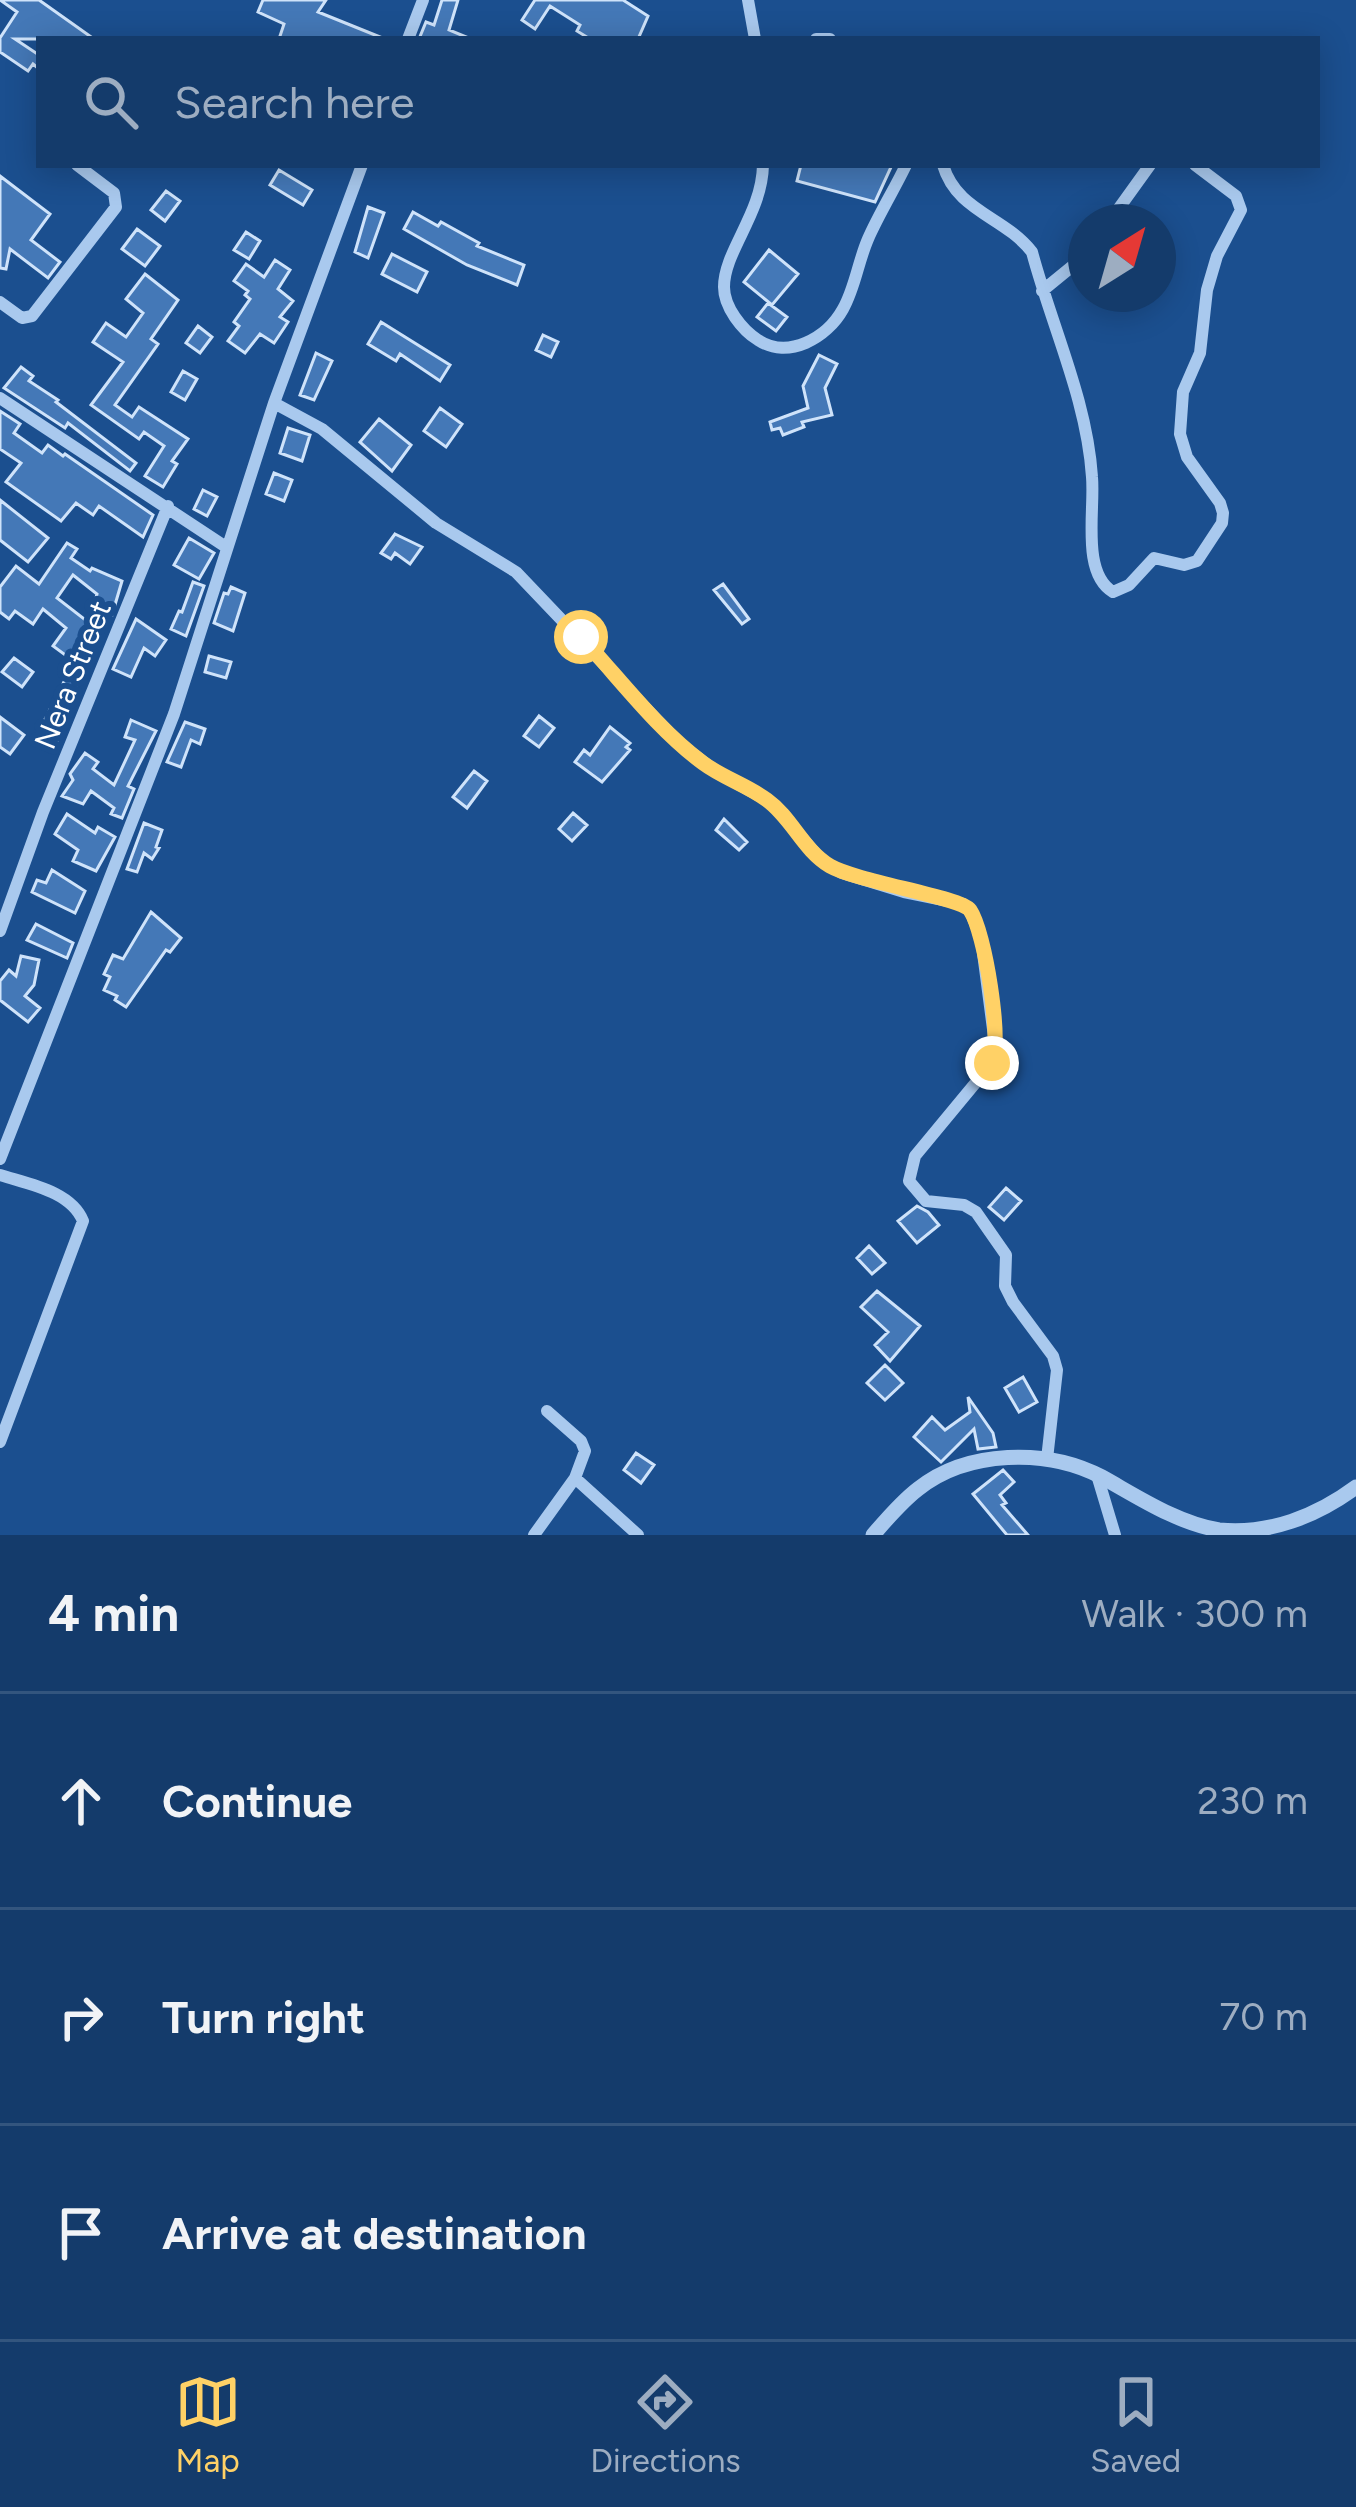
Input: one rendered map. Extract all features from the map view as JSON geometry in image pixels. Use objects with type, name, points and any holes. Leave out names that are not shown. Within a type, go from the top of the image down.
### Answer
[{"type":"street","points":[[409,36],[423,0]]},
{"type":"street","points":[[748,0],[754,36]]},
{"type":"street","points":[[0,302],[22,318],[32,316],[116,207],[114,194],[81,168]]},
{"type":"street","points":[[0,1159],[174,714],[274,403],[361,168]]},
{"type":"street","points":[[763,168],[758,202],[724,287],[740,323],[758,341],[780,349],[797,348],[844,308],[866,244],[904,168]]},
{"type":"street","points":[[944,168],[954,192],[964,202],[1021,238],[1032,252],[1089,432],[1098,579],[1113,592],[1121,591],[1154,558],[1184,565],[1197,561],[1222,523],[1220,503],[1187,457],[1180,434],[1183,392],[1200,353],[1216,256],[1241,210],[1236,196],[1199,168]]},
{"type":"street","points":[[1122,204],[1148,168]]},
{"type":"street","points":[[1042,291],[1068,270]]},
{"type":"street","points":[[0,398],[226,547]]},
{"type":"street","points":[[274,403],[322,429],[436,523],[516,572],[679,743],[718,773],[772,803],[823,862],[842,873],[904,892],[952,898],[970,911],[981,938],[997,1052],[915,1156],[909,1181],[926,1201],[964,1205],[976,1212],[1006,1255],[1004,1286],[1058,1370],[1047,1459]]},
{"type":"street","name":"Nera Street","points":[[0,931],[43,812],[168,506]]},
{"type":"street","points":[[0,1174],[64,1198],[83,1221],[0,1442]]},
{"type":"street","points":[[534,1535],[583,1465],[581,1441],[547,1411]]},
{"type":"street","points":[[873,1535],[915,1490],[949,1470],[1022,1456],[1097,1474],[1154,1507],[1220,1530],[1284,1527],[1356,1487]]},
{"type":"street","points":[[1097,1474],[1115,1535]]},
{"type":"street","points":[[575,1478],[638,1535]]},
{"type":"building","points":[[0,0],[39,0],[90,36],[15,39],[36,53],[36,66],[33,64],[28,71],[0,52],[0,38],[17,12]]},
{"type":"building","points":[[263,0],[326,0],[318,12],[378,36],[280,36],[284,24],[258,12]]},
{"type":"building","points":[[442,0],[458,0],[449,30],[464,36],[420,36],[426,22],[434,25]]},
{"type":"building","points":[[535,0],[623,0],[648,16],[639,36],[585,36],[577,31],[580,25],[550,6],[535,29],[522,20]]},
{"type":"building","points":[[800,168],[891,168],[875,202],[797,181]]},
{"type":"building","points":[[279,170],[312,190],[303,205],[270,185]]},
{"type":"building","points":[[0,176],[50,214],[31,240],[60,262],[48,278],[10,249],[6,269],[0,268]]},
{"type":"building","points":[[166,191],[180,201],[165,221],[151,210]]},
{"type":"building","points":[[368,207],[384,213],[368,258],[355,252]]},
{"type":"building","points":[[413,212],[524,265],[517,285],[467,265],[404,229]]},
{"type":"building","points":[[137,229],[160,246],[145,266],[122,249]]},
{"type":"building","points":[[246,232],[260,241],[249,259],[234,250]]},
{"type":"building","points":[[769,250],[798,274],[772,305],[744,282]]},
{"type":"building","points":[[392,254],[427,272],[417,292],[382,274]]},
{"type":"building","points":[[275,260],[290,270],[278,289],[293,301],[280,317],[288,322],[274,343],[260,334],[245,353],[228,341],[250,299],[245,295],[248,291],[234,281],[246,264],[264,277]]},
{"type":"building","points":[[145,274],[178,300],[151,339],[158,344],[115,405],[132,417],[139,407],[188,439],[172,461],[177,464],[163,487],[145,476],[164,446],[144,432],[139,439],[91,405],[123,362],[93,342],[106,323],[126,337],[143,313],[126,299]]},
{"type":"building","points":[[768,303],[787,317],[776,331],[757,317]]},
{"type":"building","points":[[381,322],[450,365],[440,381],[400,354],[396,361],[368,344]]},
{"type":"building","points":[[198,326],[212,337],[200,353],[186,343]]},
{"type":"building","points":[[543,335],[558,342],[551,357],[536,350]]},
{"type":"building","points":[[316,353],[332,361],[314,400],[300,395]]},
{"type":"building","points":[[819,355],[837,364],[825,388],[832,415],[802,422],[804,427],[783,435],[780,428],[772,430],[770,422],[808,408],[803,386]]},
{"type":"building","points":[[21,367],[33,376],[29,381],[136,463],[130,471],[68,423],[65,428],[4,388]]},
{"type":"building","points":[[183,371],[197,379],[185,400],[171,392]]},
{"type":"building","points":[[440,408],[462,424],[446,447],[424,431]]},
{"type":"building","points":[[0,411],[20,424],[14,433],[42,453],[48,445],[65,454],[153,515],[143,537],[99,506],[93,515],[76,503],[61,521],[6,482],[21,463],[0,449]]},
{"type":"building","points":[[379,419],[411,445],[392,471],[360,442]]},
{"type":"building","points":[[288,428],[310,435],[302,461],[280,453]]},
{"type":"building","points":[[274,473],[292,480],[284,501],[266,494]]},
{"type":"building","points":[[203,490],[217,497],[207,516],[194,509]]},
{"type":"building","points":[[0,500],[48,538],[28,562],[0,540]]},
{"type":"building","points":[[395,534],[422,547],[410,564],[395,553],[391,559],[381,553]]},
{"type":"building","points":[[189,538],[214,553],[199,579],[174,565]]},
{"type":"building","points":[[67,543],[77,549],[71,558],[90,571],[122,581],[112,615],[93,609],[97,594],[73,575],[57,598],[101,632],[92,644],[87,640],[72,660],[53,646],[66,628],[43,609],[33,624],[15,611],[9,619],[0,612],[0,587],[16,566],[39,584]]},
{"type":"building","points":[[193,582],[204,586],[186,636],[171,629]]},
{"type":"building","points":[[723,584],[749,619],[742,624],[714,590]]},
{"type":"building","points":[[231,587],[245,593],[233,631],[214,623],[224,593]]},
{"type":"building","points":[[136,619],[166,640],[155,656],[144,648],[131,677],[113,669]]},
{"type":"building","points":[[209,656],[231,662],[226,678],[205,672]]},
{"type":"building","points":[[14,658],[33,672],[22,687],[2,672]]},
{"type":"building","points":[[73,664],[85,672],[69,697],[75,700],[54,748],[35,739]]},
{"type":"building","points":[[539,716],[554,728],[539,747],[524,736]]},
{"type":"building","points":[[0,717],[24,735],[10,754],[0,747]]},
{"type":"building","points":[[131,720],[156,731],[128,786],[134,789],[122,818],[111,814],[114,808],[91,791],[83,804],[62,796],[85,753],[98,762],[93,769],[114,785],[135,740],[125,737]]},
{"type":"building","points":[[185,722],[205,729],[200,744],[191,740],[181,767],[167,762]]},
{"type":"building","points":[[610,727],[630,743],[626,747],[630,750],[602,782],[575,762],[584,750],[590,755]]},
{"type":"building","points":[[474,771],[487,781],[467,808],[453,797]]},
{"type":"building","points":[[573,813],[587,825],[572,841],[559,829]]},
{"type":"building","points":[[67,814],[95,833],[98,827],[115,837],[96,871],[73,861],[78,850],[55,834]]},
{"type":"building","points":[[724,819],[747,842],[739,850],[716,830]]},
{"type":"building","points":[[144,823],[162,830],[159,848],[152,859],[144,853],[137,872],[127,869]]},
{"type":"building","points":[[52,870],[85,891],[75,913],[32,892],[37,880],[46,883]]},
{"type":"building","points":[[151,912],[181,938],[170,952],[166,950],[126,1007],[104,990],[110,977],[104,974],[113,955],[123,959]]},
{"type":"building","points":[[36,924],[73,943],[67,958],[27,940]]},
{"type":"building","points":[[21,956],[39,960],[34,985],[25,996],[40,1008],[28,1022],[0,1000],[0,981],[9,970],[16,976]]},
{"type":"building","points":[[1006,1188],[1021,1201],[1004,1220],[989,1207]]},
{"type":"building","points":[[917,1206],[939,1225],[917,1243],[898,1221]]},
{"type":"building","points":[[869,1246],[885,1263],[872,1274],[857,1258]]},
{"type":"building","points":[[877,1291],[920,1326],[890,1361],[875,1345],[888,1332],[861,1307]]},
{"type":"building","points":[[885,1365],[903,1383],[885,1400],[867,1383]]},
{"type":"building","points":[[1023,1377],[1037,1402],[1019,1412],[1005,1388]]},
{"type":"building","points":[[968,1397],[993,1433],[996,1447],[978,1449],[974,1429],[941,1462],[914,1437],[932,1417],[945,1430],[970,1412]]},
{"type":"building","points":[[636,1453],[654,1465],[641,1483],[624,1470]]},
{"type":"building","points":[[1003,1470],[1014,1482],[1000,1495],[1006,1503],[1002,1505],[1028,1535],[1007,1535],[973,1494]]},
{"type":"route","points":[[581,637],[679,743],[718,773],[772,803],[823,862],[842,873],[904,892],[952,898],[970,911],[981,938],[996,1040],[992,1063]]}]
